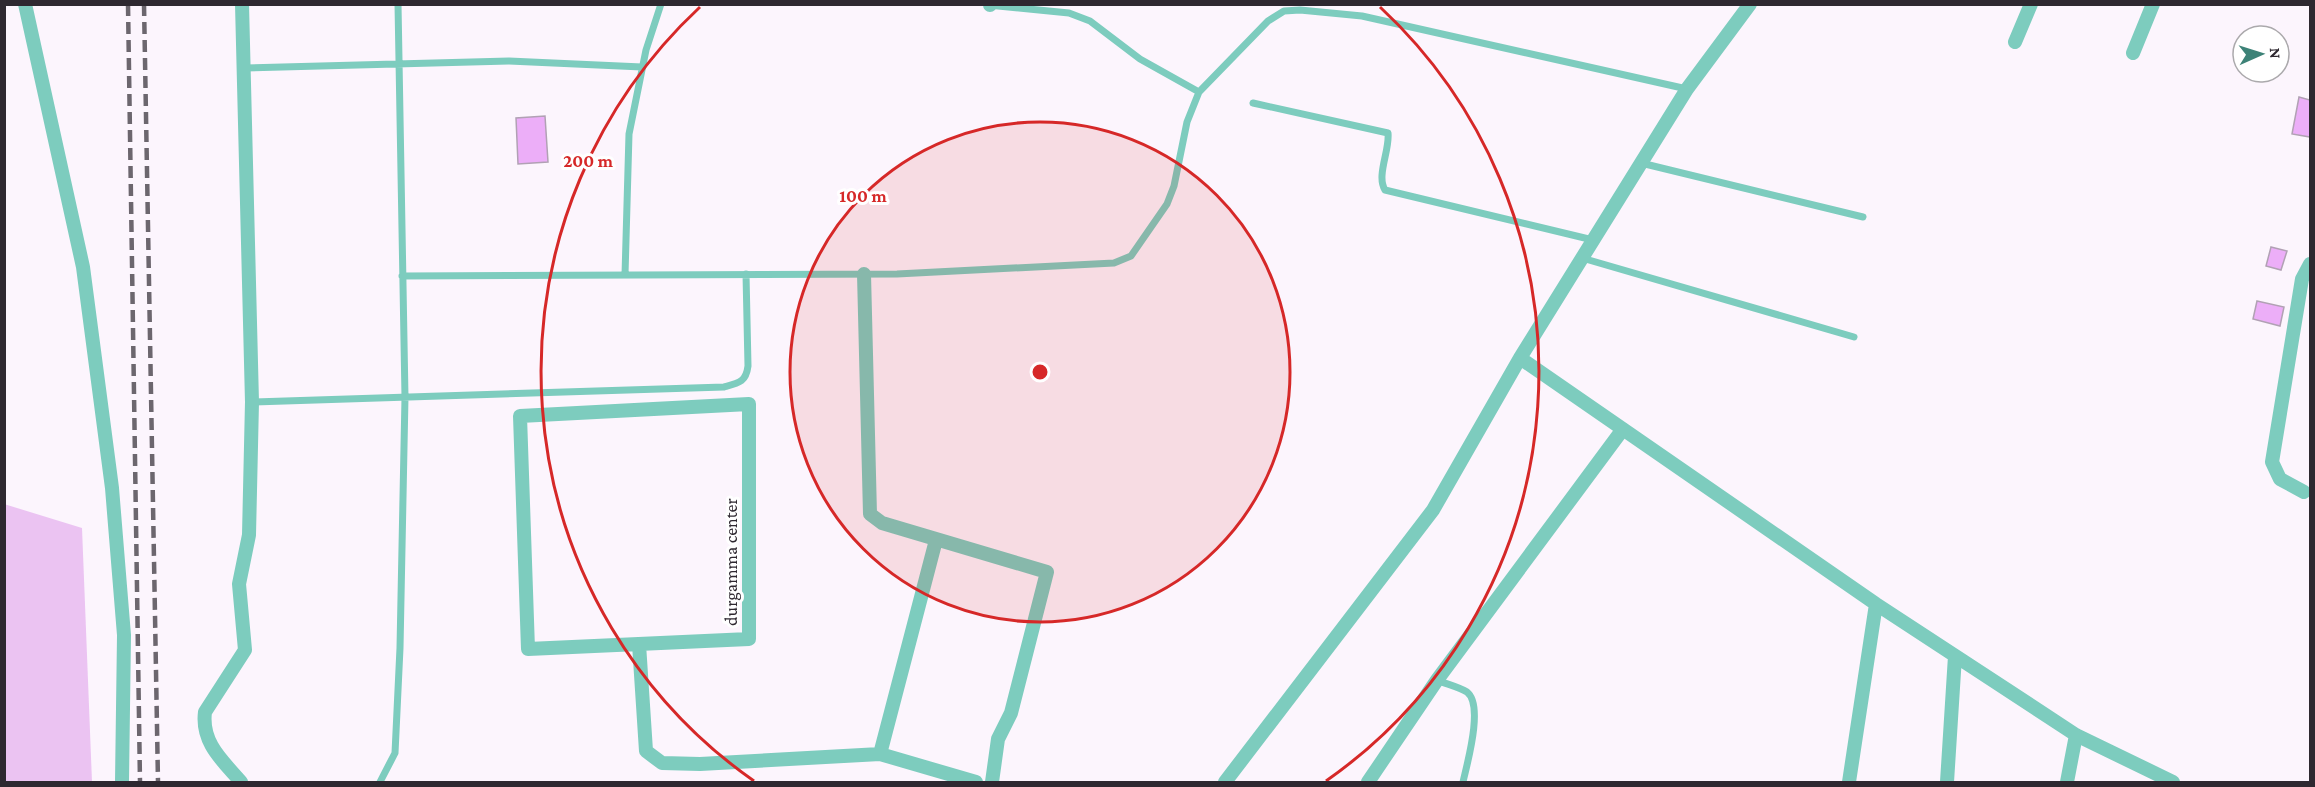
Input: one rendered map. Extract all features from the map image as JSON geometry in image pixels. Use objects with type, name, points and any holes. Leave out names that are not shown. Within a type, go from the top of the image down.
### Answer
[{"type":"street","points":[[25,4],[83,267],[112,488],[124,635],[122,783]]},
{"type":"street","points":[[241,783],[208,742],[204,720],[205,712],[244,650],[239,584],[249,535],[252,402],[242,4]]},
{"type":"street","points":[[1225,783],[1433,510],[1520,358],[1687,89],[1750,4]]},
{"type":"street","points":[[2015,42],[2031,4]]},
{"type":"street","points":[[2133,53],[2153,4]]},
{"type":"street","points":[[2304,492],[2280,479],[2272,462],[2302,279],[2310,264]]},
{"type":"street","points":[[864,274],[870,514],[882,523],[1047,572],[1011,713],[998,739],[992,783]]},
{"type":"street","points":[[1520,358],[1876,604],[2076,735],[2173,783]]},
{"type":"street","name":"durgamma center","points":[[749,404],[749,639],[639,644],[528,649],[520,416],[749,404]]},
{"type":"street","points":[[1368,783],[1437,680],[1623,429]]},
{"type":"street","points":[[880,754],[936,540]]},
{"type":"street","points":[[1849,783],[1876,604]]},
{"type":"street","points":[[639,644],[646,752],[662,763],[700,764],[880,754],[976,783]]},
{"type":"street","points":[[1947,783],[1955,656]]},
{"type":"street","points":[[2067,783],[2076,735]]},
{"type":"lane","points":[[380,783],[394,753],[400,648],[405,397],[398,4]]},
{"type":"lane","points":[[625,275],[629,134],[642,67],[661,4]]},
{"type":"lane","points":[[989,5],[1069,13],[1090,21],[1140,59],[1199,92]]},
{"type":"lane","points":[[402,276],[864,274],[1114,262],[1131,256],[1167,204],[1187,122],[1199,92],[1268,21],[1284,11],[1300,10],[1362,16],[1687,89]]},
{"type":"lane","points":[[244,68],[509,61],[642,67]]},
{"type":"lane","points":[[1253,103],[1388,133],[1389,141],[1382,182],[1385,190],[1593,240]]},
{"type":"lane","points":[[1641,163],[1863,217]]},
{"type":"lane","points":[[1582,258],[1854,337]]},
{"type":"lane","points":[[252,402],[723,387],[741,383],[746,378],[748,366],[746,274]]},
{"type":"lane","points":[[1437,680],[1468,693],[1474,701],[1476,715],[1463,783]]},
{"type":"shaded area","points":[[4,504],[82,528],[92,782],[5,782]]},
{"type":"building","points":[[2299,97],[2310,100],[2310,137],[2292,134]]},
{"type":"building","points":[[545,116],[548,162],[518,164],[516,118]]},
{"type":"building","points":[[2271,247],[2287,251],[2281,270],[2266,266]]},
{"type":"building","points":[[2257,301],[2284,307],[2280,326],[2253,319]]},
{"type":"railway","points":[[128,4],[140,782]]},
{"type":"railway","points":[[144,4],[158,782]]}]
